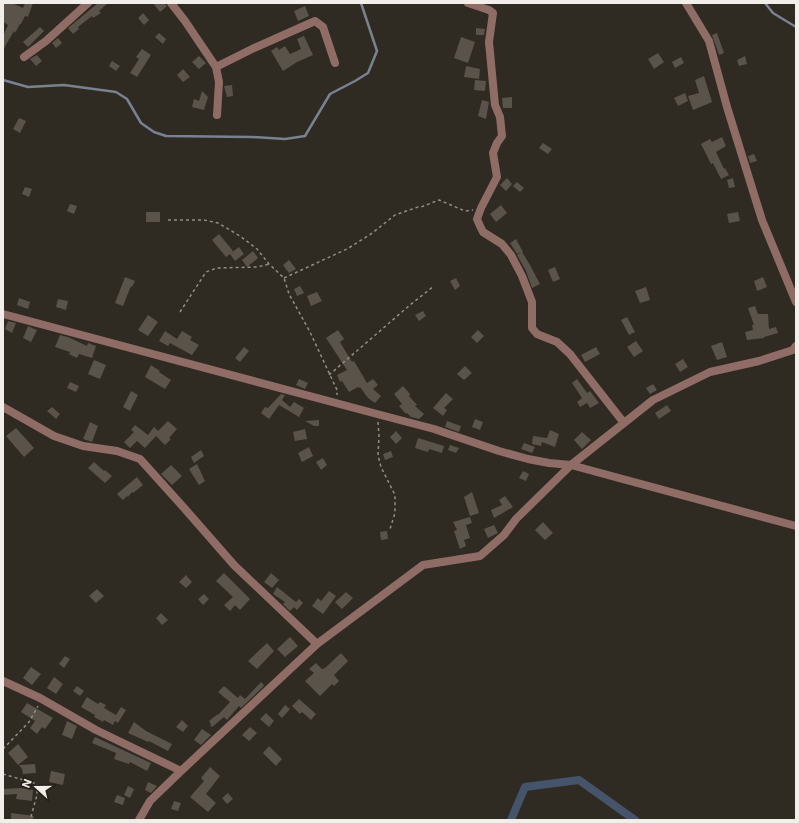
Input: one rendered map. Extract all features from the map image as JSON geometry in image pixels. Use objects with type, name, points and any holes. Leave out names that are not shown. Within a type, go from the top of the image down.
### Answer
[{"type":"street","points":[[24,57],[46,41],[88,3]]},
{"type":"street","points":[[171,3],[216,67],[219,82],[217,115]]},
{"type":"street","points":[[468,3],[494,13],[489,42],[495,105],[500,117],[502,136],[496,143],[493,153],[497,177],[477,219],[483,232],[502,244],[511,255],[522,276],[532,302],[532,328],[537,334],[557,342],[570,354],[624,423]]},
{"type":"street","points":[[686,3],[708,41],[762,220],[796,302]]},
{"type":"street","points":[[216,67],[254,48],[315,21],[323,27],[335,63]]},
{"type":"street","points":[[3,314],[434,429],[528,459],[571,465],[796,526]]},
{"type":"street","points":[[139,820],[150,801],[317,644],[423,565],[480,556],[504,535],[516,519],[571,465],[653,400],[710,372],[759,361],[793,350],[796,346]]},
{"type":"street","points":[[3,407],[54,436],[83,446],[116,451],[140,460],[186,509],[234,565],[317,644]]},
{"type":"street","points":[[3,681],[40,698],[96,730],[181,771]]},
{"type":"path","points":[[284,278],[347,249],[371,234],[395,215],[418,207],[421,208],[433,201],[438,200],[465,211],[481,208]]},
{"type":"path","points":[[168,220],[204,220],[218,223],[240,236],[257,249],[269,264],[284,278],[289,294],[310,332],[337,390],[337,403]]},
{"type":"path","points":[[180,312],[206,272],[218,268],[257,267],[269,264]]},
{"type":"path","points":[[330,376],[410,305],[434,286]]},
{"type":"path","points":[[377,414],[379,436],[378,454],[381,467],[395,495],[395,513],[390,529]]},
{"type":"path","points":[[3,750],[29,722],[36,710],[40,698]]},
{"type":"path","points":[[3,774],[37,784],[37,795],[30,820]]},
{"type":"building","points":[[3,3],[12,3],[23,8],[25,3],[33,3],[28,17],[25,16],[3,50],[3,36],[8,25],[3,22]]},
{"type":"building","points":[[98,3],[108,3],[99,11],[101,13],[93,18],[92,16],[78,27],[79,29],[73,34],[68,28]]},
{"type":"building","points":[[153,3],[164,3],[167,6],[160,12]]},
{"type":"building","points":[[305,6],[309,16],[298,21],[294,11]]},
{"type":"building","points":[[143,13],[149,20],[144,25],[138,18]]},
{"type":"building","points":[[40,27],[44,31],[28,47],[23,42]]},
{"type":"building","points":[[476,28],[485,29],[484,35],[476,35]]},
{"type":"building","points":[[159,33],[166,39],[163,44],[155,37]]},
{"type":"building","points":[[717,33],[724,53],[719,55],[712,35]]},
{"type":"building","points":[[304,36],[313,55],[297,62],[283,71],[271,51],[277,47],[279,50],[285,46],[290,54],[301,49],[297,39]]},
{"type":"building","points":[[461,37],[475,42],[468,63],[454,58]]},
{"type":"building","points":[[58,38],[62,43],[56,48],[52,43]]},
{"type":"building","points":[[142,49],[151,55],[137,77],[130,73],[139,59],[136,57]]},
{"type":"building","points":[[658,53],[664,62],[654,69],[648,59]]},
{"type":"building","points":[[37,55],[42,61],[36,66],[30,59]]},
{"type":"building","points":[[199,56],[206,63],[199,69],[192,62]]},
{"type":"building","points":[[745,56],[747,64],[739,66],[737,60]]},
{"type":"building","points":[[681,57],[684,63],[675,68],[672,62]]},
{"type":"building","points":[[112,61],[120,66],[116,71],[109,66]]},
{"type":"building","points":[[466,66],[480,69],[479,79],[464,77]]},
{"type":"building","points":[[183,69],[190,77],[183,82],[177,75]]},
{"type":"building","points":[[704,76],[712,102],[693,110],[688,96],[699,93],[695,80]]},
{"type":"building","points":[[475,80],[486,81],[485,91],[474,90]]},
{"type":"building","points":[[232,85],[233,96],[227,97],[224,86]]},
{"type":"building","points":[[202,91],[208,97],[204,110],[192,107],[194,99],[199,101]]},
{"type":"building","points":[[685,93],[688,101],[678,106],[674,98]]},
{"type":"building","points":[[512,97],[512,108],[503,108],[502,98]]},
{"type":"building","points":[[482,100],[489,102],[486,119],[478,116]]},
{"type":"building","points":[[19,118],[26,121],[20,133],[13,129]]},
{"type":"building","points":[[722,137],[726,146],[716,152],[724,169],[725,168],[729,175],[721,179],[713,163],[711,164],[701,144],[710,139],[712,142]]},
{"type":"building","points":[[543,143],[552,149],[548,154],[539,148]]},
{"type":"building","points":[[754,154],[757,161],[750,163],[748,156]]},
{"type":"building","points":[[507,178],[512,184],[506,191],[500,185]]},
{"type":"building","points":[[733,178],[735,187],[729,188],[727,180]]},
{"type":"building","points":[[517,182],[524,188],[520,192],[513,186]]},
{"type":"building","points":[[25,187],[32,189],[29,197],[22,194]]},
{"type":"building","points":[[70,204],[77,206],[74,214],[67,211]]},
{"type":"building","points":[[501,205],[507,213],[496,222],[490,214]]},
{"type":"building","points":[[146,212],[160,212],[160,222],[146,222]]},
{"type":"building","points":[[738,212],[740,221],[729,223],[727,214]]},
{"type":"building","points":[[219,234],[233,251],[231,253],[239,247],[244,254],[235,261],[230,254],[226,257],[212,240]]},
{"type":"building","points":[[516,239],[523,252],[517,254],[510,243]]},
{"type":"building","points":[[253,251],[258,258],[247,267],[242,260]]},
{"type":"building","points":[[522,252],[540,284],[532,288],[526,271],[517,255]]},
{"type":"building","points":[[289,260],[296,269],[289,273],[283,265]]},
{"type":"building","points":[[555,267],[560,279],[553,282],[548,270]]},
{"type":"building","points":[[125,277],[135,281],[132,287],[131,286],[123,306],[115,303]]},
{"type":"building","points":[[763,277],[767,287],[757,291],[754,281]]},
{"type":"building","points":[[456,278],[460,286],[455,290],[450,281]]},
{"type":"building","points":[[300,286],[304,293],[297,296],[294,289]]},
{"type":"building","points":[[646,287],[650,300],[640,303],[635,291]]},
{"type":"building","points":[[317,292],[322,301],[311,306],[307,296]]},
{"type":"building","points":[[19,298],[30,302],[28,309],[17,305]]},
{"type":"building","points":[[58,299],[68,301],[66,310],[56,307]]},
{"type":"building","points":[[755,306],[758,314],[768,314],[769,329],[776,327],[778,333],[764,338],[747,340],[745,332],[753,330],[752,325],[754,325],[748,308]]},
{"type":"building","points":[[423,311],[426,316],[419,321],[415,315]]},
{"type":"building","points":[[148,315],[158,322],[148,336],[138,330]]},
{"type":"building","points":[[627,317],[635,332],[629,335],[621,320]]},
{"type":"building","points":[[8,321],[16,323],[12,333],[5,329]]},
{"type":"building","points":[[28,326],[37,330],[31,342],[23,338]]},
{"type":"building","points":[[338,330],[344,339],[340,342],[352,362],[354,361],[367,383],[373,379],[378,385],[373,389],[381,396],[375,403],[368,398],[360,387],[349,392],[342,381],[340,382],[337,375],[347,370],[326,338]]},
{"type":"building","points":[[478,330],[484,336],[477,343],[471,337]]},
{"type":"building","points":[[165,331],[177,339],[182,331],[192,337],[190,340],[199,345],[192,355],[170,343],[168,346],[159,341]]},
{"type":"building","points":[[60,335],[87,346],[88,343],[96,346],[92,358],[79,354],[77,358],[69,354],[70,352],[55,347]]},
{"type":"building","points":[[636,341],[643,351],[634,357],[627,347]]},
{"type":"building","points":[[722,342],[727,357],[717,360],[711,346]]},
{"type":"building","points":[[244,347],[249,351],[240,362],[235,358]]},
{"type":"building","points":[[596,347],[600,354],[585,362],[581,355]]},
{"type":"building","points":[[683,359],[688,367],[680,372],[675,364]]},
{"type":"building","points":[[94,360],[106,365],[100,379],[88,374]]},
{"type":"building","points":[[151,365],[171,380],[165,389],[145,377]]},
{"type":"building","points":[[465,366],[472,373],[464,380],[457,374]]},
{"type":"building","points":[[299,379],[308,383],[305,389],[296,385]]},
{"type":"building","points":[[577,379],[587,393],[590,391],[599,403],[590,408],[587,403],[580,407],[577,402],[582,398],[572,383]]},
{"type":"building","points":[[70,382],[79,386],[76,392],[67,388]]},
{"type":"building","points":[[653,384],[657,390],[650,394],[646,388]]},
{"type":"building","points":[[403,386],[417,405],[415,406],[424,414],[419,419],[411,417],[407,413],[406,414],[399,406],[402,404],[394,394]]},
{"type":"building","points":[[131,391],[138,395],[130,411],[123,407]]},
{"type":"building","points":[[446,393],[453,399],[444,408],[447,410],[443,416],[433,408]]},
{"type":"building","points":[[281,394],[285,395],[282,400],[290,407],[294,402],[304,408],[299,417],[279,405],[269,419],[261,413],[265,407],[268,408]]},
{"type":"building","points":[[667,405],[671,411],[659,419],[655,413]]},
{"type":"building","points":[[52,407],[60,414],[56,419],[47,411]]},
{"type":"building","points":[[475,419],[483,422],[480,430],[472,427]]},
{"type":"building","points":[[319,420],[319,426],[314,426],[305,421]]},
{"type":"building","points":[[168,421],[177,429],[165,445],[156,436],[145,448],[137,441],[130,448],[124,442],[134,432],[131,430],[135,425],[148,435],[154,427],[158,431]]},
{"type":"building","points":[[447,421],[461,426],[459,432],[445,427]]},
{"type":"building","points":[[90,422],[98,426],[92,442],[83,439]]},
{"type":"building","points":[[16,428],[34,448],[24,457],[6,436]]},
{"type":"building","points":[[305,429],[307,439],[295,441],[293,432]]},
{"type":"building","points":[[550,430],[559,434],[555,447],[542,442],[541,446],[532,444],[533,436],[547,438]]},
{"type":"building","points":[[396,431],[402,438],[396,444],[390,437]]},
{"type":"building","points":[[582,432],[591,440],[582,449],[574,440]]},
{"type":"building","points":[[418,438],[444,446],[442,453],[429,449],[428,452],[415,448]]},
{"type":"building","points":[[524,443],[535,447],[532,453],[521,449]]},
{"type":"building","points":[[450,445],[459,448],[456,453],[448,450]]},
{"type":"building","points":[[309,447],[313,456],[302,462],[298,453]]},
{"type":"building","points":[[201,450],[204,456],[194,463],[191,457]]},
{"type":"building","points":[[391,451],[393,457],[385,460],[383,454]]},
{"type":"building","points":[[323,458],[327,465],[321,470],[316,462]]},
{"type":"building","points":[[94,462],[112,476],[105,483],[88,468]]},
{"type":"building","points":[[197,464],[205,481],[199,485],[189,469]]},
{"type":"building","points":[[171,465],[182,476],[172,485],[161,474]]},
{"type":"building","points":[[523,471],[529,474],[526,481],[519,478]]},
{"type":"building","points":[[137,477],[143,485],[123,500],[117,494]]},
{"type":"building","points":[[472,492],[479,513],[470,516],[464,497]]},
{"type":"building","points":[[505,496],[513,507],[494,518],[491,510],[502,505],[499,500]]},
{"type":"building","points":[[470,517],[472,523],[466,525],[470,538],[464,540],[466,546],[460,549],[454,531],[457,530],[453,522]]},
{"type":"building","points":[[543,522],[553,533],[545,540],[535,530]]},
{"type":"building","points":[[494,525],[498,533],[488,538],[484,529]]},
{"type":"building","points":[[387,531],[388,539],[381,540],[380,532]]},
{"type":"building","points":[[224,573],[250,599],[240,610],[235,605],[230,611],[224,605],[233,597],[216,581]]},
{"type":"building","points":[[271,573],[279,580],[272,588],[264,582]]},
{"type":"building","points":[[186,575],[192,582],[186,588],[179,582]]},
{"type":"building","points":[[277,587],[296,602],[299,599],[303,603],[297,610],[294,607],[290,611],[283,604],[285,602],[273,594]]},
{"type":"building","points":[[97,589],[104,596],[96,603],[89,596]]},
{"type":"building","points":[[329,591],[336,596],[323,614],[312,606],[318,598],[321,601]]},
{"type":"building","points":[[346,592],[353,598],[342,609],[335,602]]},
{"type":"building","points":[[204,594],[209,599],[203,605],[198,599]]},
{"type":"building","points":[[161,613],[168,620],[162,625],[156,618]]},
{"type":"building","points":[[290,637],[298,646],[285,657],[277,649]]},
{"type":"building","points":[[267,643],[274,651],[257,669],[248,661]]},
{"type":"building","points":[[341,653],[348,661],[334,675],[339,681],[334,686],[332,684],[320,696],[305,681],[314,673],[309,669],[316,663],[322,669],[325,668]]},
{"type":"building","points":[[65,656],[70,659],[64,668],[59,664]]},
{"type":"building","points":[[31,667],[41,674],[32,685],[23,678]]},
{"type":"building","points":[[54,677],[63,684],[56,694],[47,688]]},
{"type":"building","points":[[261,682],[264,685],[263,687],[241,708],[239,706],[227,720],[224,717],[212,727],[210,725],[211,724],[209,721],[218,715],[230,702],[218,692],[224,686],[238,698],[240,695],[245,699]]},
{"type":"building","points":[[77,686],[84,691],[80,696],[73,691]]},
{"type":"building","points":[[87,697],[98,704],[100,702],[106,705],[104,708],[116,715],[121,707],[126,710],[118,723],[115,721],[113,725],[104,720],[103,722],[94,717],[95,715],[81,707]]},
{"type":"building","points":[[299,699],[316,714],[311,720],[302,712],[300,714],[292,706]]},
{"type":"building","points":[[27,703],[53,718],[45,729],[42,727],[37,734],[30,728],[35,721],[21,712]]},
{"type":"building","points":[[285,705],[290,709],[282,718],[278,714]]},
{"type":"building","points":[[266,713],[274,721],[269,727],[260,719]]},
{"type":"building","points":[[182,720],[188,726],[183,732],[176,727]]},
{"type":"building","points":[[67,721],[77,726],[72,739],[62,735]]},
{"type":"building","points":[[134,722],[146,731],[172,744],[168,751],[149,741],[148,742],[128,733]]},
{"type":"building","points":[[250,727],[257,733],[249,741],[242,735]]},
{"type":"building","points":[[202,729],[211,735],[201,745],[194,740]]},
{"type":"building","points":[[95,737],[151,763],[147,771],[130,762],[129,764],[114,759],[116,753],[92,743]]},
{"type":"building","points":[[18,744],[28,757],[18,765],[8,753]]},
{"type":"building","points":[[269,746],[282,759],[276,766],[263,753]]},
{"type":"building","points":[[35,764],[36,773],[23,774],[19,765]]},
{"type":"building","points":[[210,767],[220,776],[206,794],[216,803],[208,812],[190,797],[204,781],[201,778]]},
{"type":"building","points":[[51,771],[65,774],[63,785],[49,782]]},
{"type":"building","points":[[148,782],[157,786],[151,793],[145,790]]},
{"type":"building","points":[[128,786],[134,789],[130,798],[124,795]]},
{"type":"building","points":[[20,788],[33,790],[32,801],[16,799],[17,794],[3,795],[3,789]]},
{"type":"building","points":[[228,793],[233,799],[227,804],[222,798]]},
{"type":"building","points":[[117,795],[125,798],[123,805],[114,802]]},
{"type":"building","points":[[174,801],[181,803],[178,811],[171,809]]},
{"type":"building","points":[[11,813],[34,816],[33,820],[11,820]]},
{"type":"waterway","points":[[3,80],[28,87],[64,85],[116,92],[127,99],[141,123],[154,132],[166,136],[285,139],[305,136],[330,94],[368,73],[377,51],[361,3]]},
{"type":"waterway","points":[[765,3],[773,13],[796,27]]},
{"type":"waterway","points":[[511,820],[525,787],[579,780],[635,820]]}]
